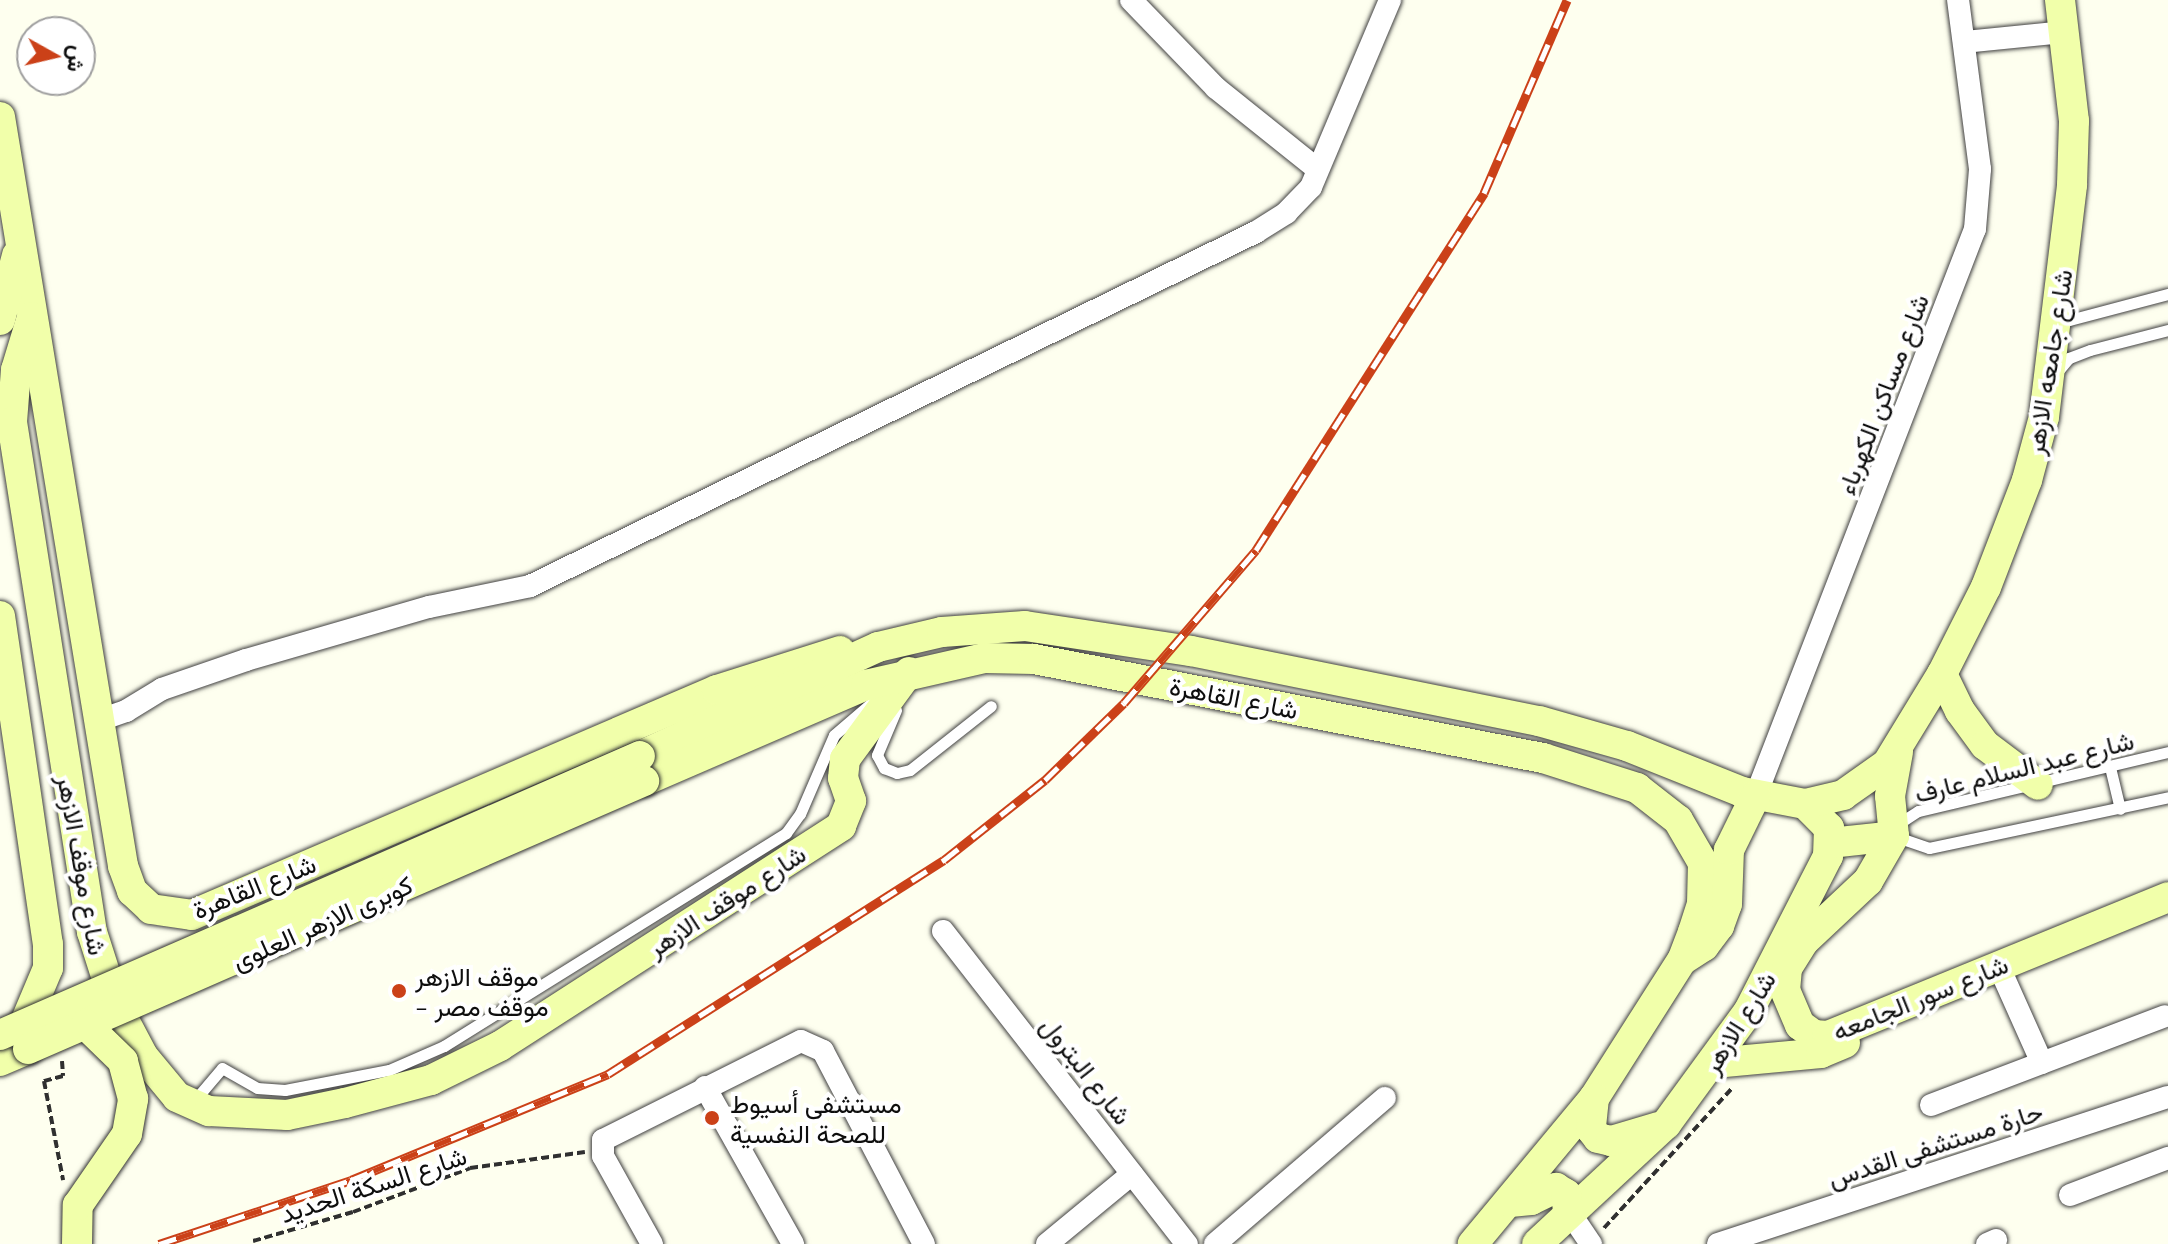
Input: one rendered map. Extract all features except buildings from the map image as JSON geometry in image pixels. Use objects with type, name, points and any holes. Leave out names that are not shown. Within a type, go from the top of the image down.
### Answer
[{"type":"main road","name":"شارع جامعه الازهر","points":[[1805,804],[1860,786],[1887,764],[1942,674],[2015,516],[2046,397],[2058,323],[2074,152],[2060,0]]},
{"type":"main road","name":"شارع القاهرة","points":[[0,117],[97,721],[132,891],[151,909],[192,915],[765,671],[807,657],[983,627],[1073,631],[1539,721],[1627,746],[1756,795]]},
{"type":"main road","points":[[0,320],[19,245]]},
{"type":"main road","name":"شارع موقف الازهر","points":[[32,317],[16,370],[12,422],[92,932],[114,1001],[143,1056],[177,1097],[193,1104],[239,1115],[287,1115],[399,1090],[674,918],[841,826],[851,801],[842,772],[845,759],[909,672]]},
{"type":"main road","points":[[0,616],[48,944],[48,968],[12,1030]]},
{"type":"main road","name":"شارع القاهرة","points":[[642,768],[878,647]]},
{"type":"main road","name":"شارع القاهرة","points":[[642,768],[909,672],[985,658],[1034,659],[1543,758],[1615,778],[1678,820],[1703,863],[1702,904],[1682,960]]},
{"type":"main road","points":[[1942,674],[1960,711],[1985,745],[2038,785]]},
{"type":"main road","name":"شارع جامعه الازهر","points":[[1894,836],[1890,796],[1901,743]]},
{"type":"main road","name":"كوبرى الازهر العلوى","points":[[12,1030],[642,768]]},
{"type":"main road","name":"كوبرى الازهر العلوى","points":[[0,1061],[86,1025],[642,768]]},
{"type":"main road","points":[[1473,1244],[1594,1098],[1682,960],[1704,946],[1719,926],[1727,904],[1729,850],[1756,795],[1805,804],[1823,818],[1830,843],[1894,836]]},
{"type":"main road","name":"شارع سور الجامعه","points":[[1894,836],[1879,867],[1804,941],[1787,968],[1785,990],[1800,1025],[1814,1035],[1828,1036],[2168,897]]},
{"type":"main road","name":"شارع الازهر","points":[[1537,1244],[1568,1210],[1666,1124],[1714,1063],[1819,882],[1830,843]]},
{"type":"main road","name":"شارع سور الجامعه","points":[[1714,1063],[1821,1053],[2168,910]]},
{"type":"main road","points":[[77,1244],[78,1205],[127,1134],[133,1099],[123,1061],[86,1025]]},
{"type":"main road","points":[[1594,1098],[1591,1129],[1598,1138],[1611,1141],[1666,1124]]},
{"type":"main road","points":[[1510,1202],[1531,1200],[1556,1188],[1569,1199],[1568,1210]]},
{"type":"street","points":[[1131,0],[1216,88],[1317,169]]},
{"type":"street","points":[[97,721],[126,711],[162,689],[246,660],[408,613],[530,586],[1256,232],[1286,213],[1311,187],[1390,0]]},
{"type":"street","name":"شارع مساكن الكهرباء","points":[[1756,795],[1975,229],[1980,169],[1958,0]]},
{"type":"street","points":[[1964,42],[2065,32]]},
{"type":"street","name":"شارع البترول","points":[[943,931],[1187,1244]]},
{"type":"street","points":[[2004,978],[2042,1063]]},
{"type":"street","points":[[1931,1105],[2165,1016]]},
{"type":"street","points":[[652,1244],[600,1150],[603,1140],[792,1042],[810,1043],[823,1051],[924,1244]]},
{"type":"street","points":[[705,1087],[793,1244]]},
{"type":"street","name":"حارة مستشفى القدس","points":[[1718,1244],[2168,1097]]},
{"type":"street","points":[[1215,1244],[1385,1098]]},
{"type":"street","points":[[2070,1195],[2168,1158]]},
{"type":"street","points":[[1047,1244],[1132,1174]]},
{"type":"street","points":[[1568,1210],[1591,1244]]},
{"type":"lane","points":[[2058,323],[2168,294]]},
{"type":"lane","points":[[2046,397],[2069,358],[2168,330]]},
{"type":"lane","points":[[909,672],[877,747],[879,762],[891,772],[910,770],[991,706]]},
{"type":"lane","points":[[674,918],[786,833],[800,814],[834,735],[909,672]]},
{"type":"lane","name":"شارع عبد السلام عارف","points":[[2168,752],[1918,811],[1901,822],[1894,836],[1929,848],[2168,797]]},
{"type":"lane","points":[[2110,767],[2120,809]]},
{"type":"lane","points":[[193,1104],[222,1068],[257,1088],[285,1090],[449,1058]]},
{"type":"path","points":[[63,1076],[44,1081],[63,1182]]},
{"type":"path","name":"شارع السكة الحديد","points":[[253,1241],[353,1212],[470,1168],[600,1150]]},
{"type":"railway","points":[[159,1244],[351,1180],[608,1074],[944,860],[1045,780],[1124,703],[1256,550],[1484,193],[1567,0]]},
{"type":"place","name":"موقف الازهر - موقف مصر","points":[[399,991]]},
{"type":"place","name":"مستشفى أسيوط للصحة النفسية","points":[[712,1118]]}]
